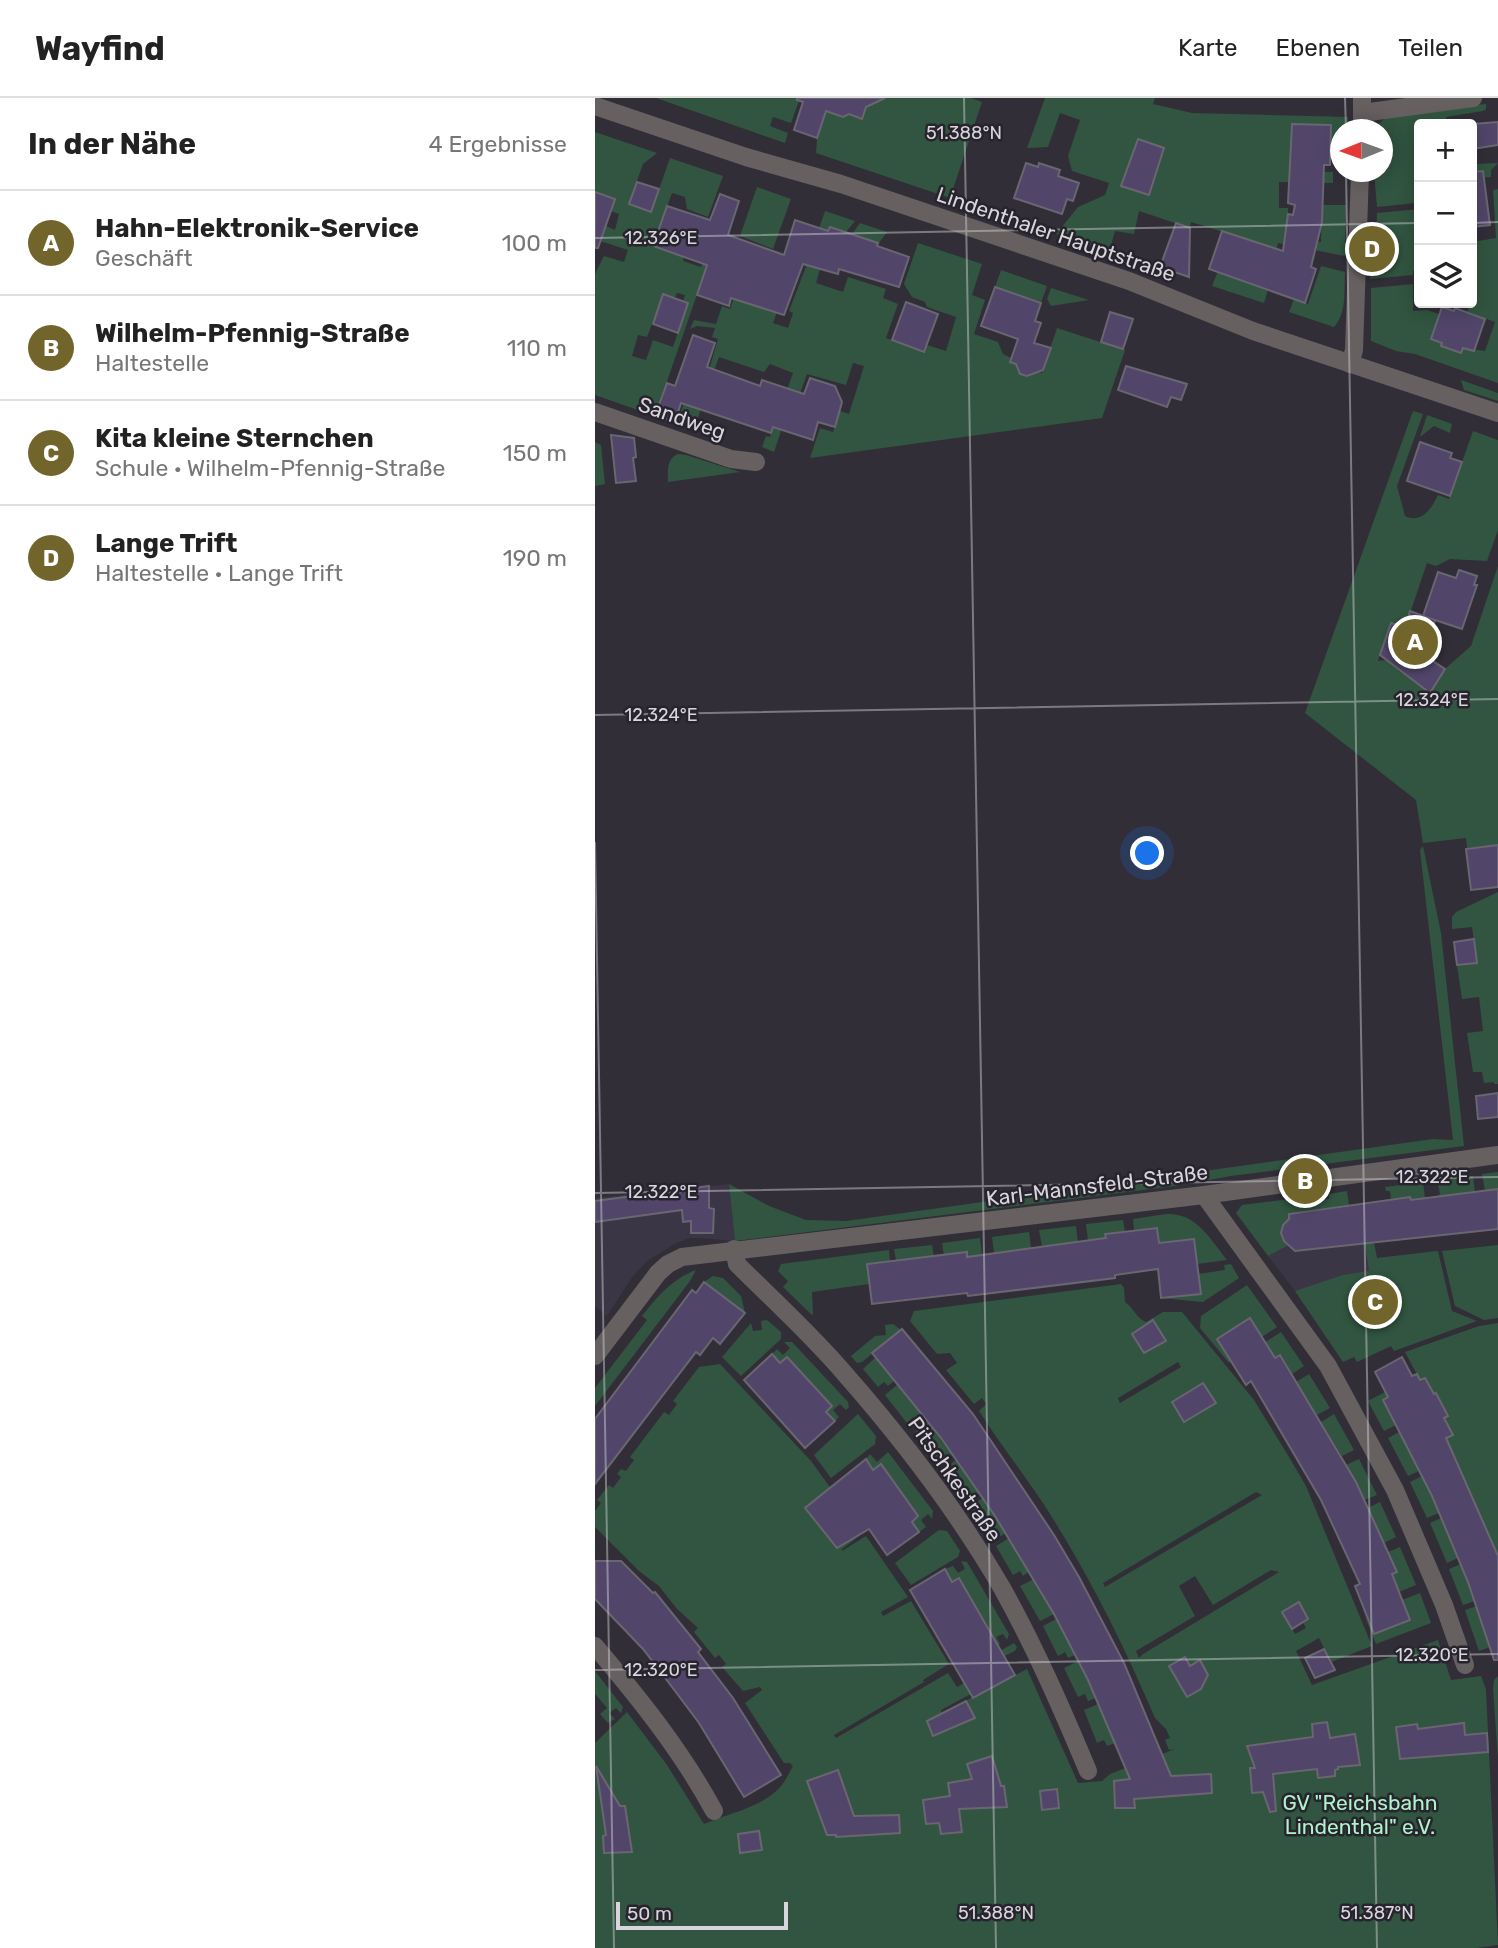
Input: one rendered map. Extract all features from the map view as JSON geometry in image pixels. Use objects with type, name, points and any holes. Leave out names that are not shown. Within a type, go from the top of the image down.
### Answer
[{"type":"street","points":[[1362,113],[1473,98]]},
{"type":"street","name":"Lindenthaler Hauptstraße","points":[[595,106],[746,157],[841,184],[1129,281],[1253,331],[1498,413]]},
{"type":"street","points":[[1350,363],[1354,350],[1360,182]]},
{"type":"street","name":"Sandweg","points":[[595,412],[731,459],[756,462]]},
{"type":"street","name":"Karl-Mannsfeld-Straße","points":[[595,1356],[663,1268],[682,1257],[1204,1195],[1498,1155]]},
{"type":"street","points":[[1204,1195],[1328,1367],[1395,1490],[1444,1605],[1465,1665]]},
{"type":"street","name":"Pitschkestraße","points":[[734,1249],[737,1264],[843,1371],[887,1424],[968,1533],[1001,1587],[1049,1679],[1089,1771]]},
{"type":"street","points":[[595,1646],[669,1737],[693,1772],[714,1811]]},
{"type":"shaded area","points":[[729,1184],[735,1241],[690,1238],[676,1243],[647,1261],[632,1277],[607,1316],[595,1306],[595,1198]]},
{"type":"shaded area","points":[[1374,1243],[1377,1258],[1435,1251],[1450,1313],[1343,1362],[1268,1256],[1291,1244],[1293,1251]]},
{"type":"green space","points":[[656,98],[800,98],[791,123],[773,117],[770,126],[788,133],[785,143]]},
{"type":"green space","points":[[869,98],[971,98],[982,102],[950,198],[816,153],[817,138],[827,106],[843,117],[849,114],[861,118]]},
{"type":"green space","points":[[1045,98],[1155,98],[1153,104],[1192,113],[1348,117],[1330,119],[1330,125],[1292,124],[1290,171],[1330,172],[1330,182],[1333,183],[1279,182],[1279,208],[1288,208],[1288,228],[1303,241],[1321,242],[1322,205],[1346,205],[1345,256],[1278,243],[1276,254],[1284,258],[1273,292],[1268,290],[1264,303],[1212,286],[1218,271],[1256,286],[1269,246],[1191,222],[1190,228],[1139,211],[1134,234],[1115,231],[1109,252],[1056,234],[1078,207],[1105,195],[1109,183],[1072,171],[1068,156],[1080,120],[1060,113],[1048,147],[1027,148]]},
{"type":"green space","points":[[1486,104],[1483,111],[1446,119],[1414,119],[1414,203],[1377,207],[1375,182],[1393,182],[1393,119],[1384,119],[1420,111]]},
{"type":"green space","points":[[595,132],[657,153],[643,164],[629,204],[651,212],[670,158],[723,176],[708,217],[687,209],[685,197],[672,193],[653,245],[701,267],[716,224],[730,229],[713,280],[703,277],[655,416],[595,395],[595,274],[604,256],[624,262],[628,250],[600,241],[606,226],[615,230],[619,214],[611,211],[595,192]],"holes":[[[677,293],[685,295],[678,318],[682,320],[673,347],[653,340],[646,360],[632,356],[638,335],[647,337],[663,295],[675,298]]]},
{"type":"green space","points":[[1498,163],[1491,170],[1491,177],[1479,178],[1481,192],[1477,192],[1477,182],[1477,164]]},
{"type":"green space","points":[[757,187],[791,199],[773,249],[740,236]]},
{"type":"green space","points":[[1498,189],[1498,383],[1371,341],[1371,288],[1413,284],[1413,311],[1427,310],[1439,314],[1431,339],[1460,353],[1463,348],[1485,351],[1495,322],[1467,312],[1468,308],[1477,308],[1477,241],[1496,238],[1493,190]]},
{"type":"green space","points":[[1414,209],[1413,275],[1370,279],[1370,267],[1376,251],[1377,213]]},
{"type":"green space","points":[[825,211],[855,221],[846,232],[830,227],[816,267],[820,269],[816,283],[843,292],[848,277],[886,289],[883,298],[898,304],[886,338],[923,352],[927,345],[946,351],[956,317],[927,307],[925,302],[912,297],[904,284],[918,243],[982,264],[972,295],[985,300],[974,334],[998,342],[1003,354],[1011,358],[1010,362],[1042,373],[1057,328],[1125,350],[1102,418],[810,458],[820,428],[833,432],[840,411],[849,414],[864,366],[853,363],[846,385],[807,374],[798,399],[792,398],[774,452],[762,447],[766,436],[770,437],[793,373],[770,364],[764,372],[719,357],[694,429],[677,423],[686,397],[700,401],[718,339],[712,337],[715,328],[697,326],[690,329],[694,320],[716,324],[722,306],[730,309],[737,290],[777,312],[773,323],[788,328],[793,313],[789,311]]},
{"type":"green space","points":[[860,223],[887,232],[876,247],[877,243],[852,234]]},
{"type":"green space","points":[[1321,266],[1345,272],[1343,308],[1334,327],[1289,312],[1294,299],[1308,304]]},
{"type":"green space","points":[[1001,270],[1047,286],[1041,303],[995,287]]},
{"type":"green space","points":[[1051,288],[1089,300],[1051,306],[1047,299]]},
{"type":"green space","points":[[1461,380],[1498,393],[1498,401],[1464,390]]},
{"type":"green space","points":[[1413,411],[1423,414],[1397,486],[1405,516],[1416,518],[1426,513],[1438,495],[1449,499],[1473,431],[1498,440],[1498,530],[1487,561],[1450,559],[1436,566],[1427,563],[1405,628],[1390,623],[1378,661],[1396,659],[1430,692],[1445,669],[1471,646],[1498,566],[1498,845],[1467,848],[1466,838],[1423,843],[1416,800],[1305,713]]},
{"type":"green space","points":[[1427,415],[1452,424],[1450,433],[1434,426],[1420,437]]},
{"type":"green space","points":[[595,442],[601,445],[605,484],[595,486]]},
{"type":"green space","points":[[678,454],[740,472],[668,482],[670,462]]},
{"type":"green space","points":[[1423,846],[1441,933],[1464,1146],[1231,1176],[1175,1186],[735,1241],[729,1184],[769,1206],[806,1220],[846,1221],[1433,1139],[1453,1140],[1420,850]]},
{"type":"green space","points":[[1498,892],[1498,1084],[1494,1084],[1484,1083],[1482,1072],[1473,1072],[1467,1033],[1483,1031],[1479,997],[1462,999],[1457,965],[1477,964],[1472,927],[1452,929],[1452,917],[1456,912]]},
{"type":"green space","points":[[1498,1172],[1498,1189],[1485,1191],[1482,1174]]},
{"type":"green space","points":[[1473,1176],[1475,1192],[1436,1197],[1440,1194],[1434,1180]]},
{"type":"green space","points":[[1423,1182],[1425,1198],[1411,1200],[1410,1197],[1391,1199],[1390,1191],[1386,1191],[1385,1187]]},
{"type":"green space","points":[[1347,1191],[1349,1205],[1289,1214],[1289,1221],[1283,1225],[1281,1233],[1284,1241],[1291,1244],[1268,1256],[1236,1213],[1242,1205],[1314,1196],[1315,1201],[1329,1199],[1329,1194]]},
{"type":"green space","points":[[1166,1214],[1186,1217],[1194,1222],[1227,1260],[1197,1264],[1194,1239],[1159,1243],[1157,1228],[1134,1230],[1133,1219]]},
{"type":"green space","points":[[1123,1220],[1125,1232],[1088,1241],[1086,1224]]},
{"type":"green space","points":[[1076,1226],[1078,1242],[1042,1247],[1039,1230]]},
{"type":"green space","points":[[1029,1232],[1031,1248],[994,1253],[992,1237]]},
{"type":"green space","points":[[980,1238],[982,1255],[967,1257],[967,1253],[944,1256],[942,1243]]},
{"type":"green space","points":[[1374,1243],[1377,1258],[1438,1251],[1452,1311],[1477,1321],[1394,1351],[1391,1346],[1357,1362],[1354,1357],[1343,1362],[1295,1291],[1343,1275],[1369,1271],[1365,1244]]},
{"type":"green space","points":[[932,1245],[934,1257],[896,1260],[894,1249]]},
{"type":"green space","points":[[1498,1245],[1498,1318],[1484,1320],[1455,1306],[1442,1251]]},
{"type":"green space","points":[[889,1250],[890,1261],[867,1264],[869,1284],[812,1292],[812,1315],[783,1287],[788,1281],[778,1271],[781,1264]]},
{"type":"green space","points":[[1231,1264],[1239,1278],[1203,1302],[1161,1298],[1200,1294],[1198,1274],[1225,1270],[1224,1265]]},
{"type":"green space","points":[[696,1270],[595,1406],[595,1388],[647,1320],[642,1316],[673,1283]]},
{"type":"green space","points":[[713,1276],[723,1278],[741,1296],[745,1313],[704,1282]]},
{"type":"green space","name":"GV \"Reichsbahn Lindenthal\" e.V.","points":[[1121,1284],[1125,1302],[1146,1322],[1163,1312],[1182,1312],[1254,1400],[1306,1486],[1372,1646],[1331,1662],[1319,1638],[1296,1651],[1312,1685],[1438,1640],[1451,1680],[1481,1676],[1486,1689],[1498,1945],[1477,1948],[595,1948],[595,1743],[627,1712],[667,1765],[704,1824],[765,1799],[781,1786],[793,1766],[784,1763],[745,1703],[762,1690],[760,1687],[743,1691],[722,1667],[726,1664],[719,1655],[715,1658],[694,1632],[698,1628],[677,1609],[659,1586],[639,1571],[595,1527],[595,1511],[601,1503],[597,1500],[609,1485],[613,1488],[621,1477],[617,1474],[621,1469],[626,1471],[634,1460],[630,1457],[664,1412],[669,1415],[677,1404],[673,1401],[699,1367],[720,1364],[811,1461],[863,1533],[842,1551],[866,1536],[908,1597],[881,1612],[883,1616],[911,1601],[949,1664],[923,1680],[924,1682],[834,1735],[836,1738],[948,1673],[957,1687],[973,1678],[968,1669],[1014,1643],[1017,1647],[1015,1651],[988,1664],[997,1680],[941,1710],[942,1713],[1027,1669],[1078,1783],[1102,1781],[1110,1774],[1175,1749],[1169,1750],[1165,1740],[1170,1738],[1166,1729],[1155,1718],[1109,1618],[1083,1570],[1037,1494],[979,1411],[986,1404],[982,1398],[974,1404],[946,1370],[957,1363],[950,1353],[937,1354],[910,1321],[914,1311]],"holes":[[[1178,1362],[1181,1367],[1120,1403],[1118,1398]],[[1256,1492],[1262,1495],[1105,1587],[1103,1583]],[[1271,1570],[1279,1572],[1139,1658],[1136,1651],[1195,1616],[1179,1586],[1195,1576],[1213,1605]],[[1299,1603],[1308,1618],[1303,1622],[1306,1628],[1295,1634],[1282,1612]]]},
{"type":"green space","points":[[1247,1285],[1277,1327],[1262,1337],[1249,1318],[1217,1339],[1231,1361],[1229,1363],[1200,1328],[1201,1316]]},
{"type":"green space","points":[[767,1320],[781,1332],[781,1339],[741,1376],[722,1357],[751,1323],[753,1331],[762,1330],[761,1321]]},
{"type":"green space","points":[[1498,1323],[1498,1556],[1446,1438],[1452,1435],[1444,1418],[1448,1415],[1436,1393],[1432,1395],[1425,1378],[1420,1380],[1405,1352],[1479,1326]]},
{"type":"green space","points":[[893,1324],[901,1330],[862,1362],[857,1363],[851,1356],[875,1336],[886,1335],[885,1325]]},
{"type":"green space","points":[[1281,1332],[1304,1366],[1292,1374],[1281,1355],[1275,1358],[1265,1342]]},
{"type":"green space","points":[[784,1342],[792,1342],[848,1402],[849,1407],[846,1410],[840,1404],[833,1410],[839,1417],[835,1421],[826,1412],[832,1405],[787,1357],[780,1363],[772,1354],[777,1349],[783,1355],[790,1348]]},
{"type":"green space","points":[[876,1357],[894,1381],[888,1386],[884,1382],[878,1387],[863,1369]]},
{"type":"green space","points":[[1309,1374],[1330,1408],[1317,1415],[1296,1382]]},
{"type":"green space","points":[[897,1385],[923,1417],[917,1422],[913,1417],[907,1423],[885,1395]]},
{"type":"green space","points":[[1385,1392],[1388,1397],[1383,1400],[1396,1425],[1384,1431],[1368,1401]]},
{"type":"green space","points":[[858,1414],[876,1436],[875,1444],[831,1478],[814,1455]]},
{"type":"green space","points":[[1334,1414],[1354,1450],[1342,1456],[1321,1422]]},
{"type":"green space","points":[[927,1422],[952,1455],[947,1459],[943,1455],[937,1460],[915,1432]]},
{"type":"green space","points":[[1399,1432],[1419,1471],[1408,1476],[1388,1438]]},
{"type":"green space","points":[[888,1452],[933,1511],[932,1519],[928,1514],[921,1520],[926,1527],[919,1532],[912,1522],[918,1516],[881,1464],[873,1470],[866,1459],[870,1454],[877,1462]]},
{"type":"green space","points":[[1359,1459],[1377,1495],[1364,1500],[1346,1465]]},
{"type":"green space","points":[[956,1460],[979,1493],[973,1497],[969,1493],[963,1497],[943,1469]]},
{"type":"green space","points":[[1422,1476],[1439,1513],[1427,1518],[1410,1482]]},
{"type":"green space","points":[[983,1498],[1006,1533],[999,1537],[996,1533],[989,1537],[969,1507]]},
{"type":"green space","points":[[1380,1502],[1396,1537],[1384,1543],[1368,1508]]},
{"type":"green space","points":[[1441,1518],[1458,1558],[1447,1563],[1430,1523]]},
{"type":"green space","points":[[939,1530],[947,1531],[960,1551],[958,1557],[911,1585],[895,1563]]},
{"type":"green space","points":[[1009,1538],[1030,1571],[1023,1576],[1020,1571],[1013,1575],[996,1546]]},
{"type":"green space","points":[[1400,1547],[1416,1585],[1399,1592],[1388,1552]]},
{"type":"green space","points":[[961,1561],[967,1562],[1009,1634],[1007,1640],[1003,1634],[996,1637],[1000,1644],[991,1650],[992,1634],[959,1578],[952,1582],[945,1569],[953,1566],[958,1573],[965,1569]]},
{"type":"green space","points":[[1461,1564],[1475,1601],[1463,1605],[1449,1569]]},
{"type":"green space","points":[[1034,1579],[1054,1614],[1040,1621],[1020,1586]]},
{"type":"green space","points":[[1420,1593],[1431,1623],[1376,1644],[1363,1612],[1374,1634],[1409,1620],[1402,1600]]},
{"type":"green space","points":[[1477,1606],[1490,1647],[1479,1651],[1465,1610]]},
{"type":"green space","points":[[1056,1619],[1075,1655],[1068,1658],[1065,1652],[1058,1656],[1043,1626]]},
{"type":"green space","points":[[1078,1661],[1096,1698],[1088,1701],[1085,1694],[1078,1697],[1064,1668]]},
{"type":"green space","points":[[595,1671],[623,1707],[621,1713],[616,1708],[609,1713],[615,1719],[608,1723],[600,1714],[607,1708],[595,1694]]},
{"type":"green space","points":[[1498,1676],[1498,1759],[1493,1689],[1494,1680]]},
{"type":"green space","points":[[1098,1704],[1115,1743],[1107,1746],[1104,1740],[1097,1743],[1084,1710]]},
{"type":"building","points":[[797,98],[885,98],[866,107],[862,119],[849,114],[843,117],[826,111],[817,138],[794,130],[803,102]]},
{"type":"building","points":[[1498,122],[1498,145],[1477,148],[1477,124]]},
{"type":"building","points":[[1292,124],[1330,125],[1330,165],[1324,165],[1322,222],[1311,267],[1316,269],[1305,303],[1209,269],[1222,231],[1283,251],[1288,214],[1293,215],[1295,205],[1288,203]]},
{"type":"building","points":[[1138,139],[1164,148],[1149,195],[1121,186]]},
{"type":"building","points":[[1026,163],[1038,167],[1039,163],[1060,170],[1058,176],[1079,183],[1073,201],[1067,199],[1062,214],[1014,198]]},
{"type":"building","points":[[1483,171],[1490,225],[1477,226],[1477,172]]},
{"type":"building","points":[[637,182],[659,189],[651,212],[629,204]]},
{"type":"building","points":[[595,192],[615,199],[598,248],[595,248]]},
{"type":"building","points":[[720,194],[739,201],[728,235],[784,255],[795,220],[828,231],[830,227],[909,257],[899,287],[839,269],[838,274],[803,264],[784,315],[731,298],[729,306],[697,295],[707,265],[653,246],[667,206],[710,220]]},
{"type":"building","points":[[1176,223],[1190,228],[1189,277],[1160,267]]},
{"type":"building","points":[[995,287],[1041,303],[1035,321],[1041,323],[1034,343],[1051,348],[1043,370],[1027,376],[1020,374],[1016,364],[1010,362],[1018,339],[981,326]]},
{"type":"building","points":[[663,294],[688,303],[678,333],[653,324]]},
{"type":"building","points":[[906,302],[938,314],[924,352],[892,340]]},
{"type":"building","points":[[1442,308],[1454,311],[1455,308],[1485,319],[1474,351],[1463,348],[1461,353],[1441,346],[1442,343],[1431,339]]},
{"type":"building","points":[[1110,312],[1133,319],[1123,349],[1101,342]]},
{"type":"building","points":[[693,335],[715,343],[707,367],[760,386],[762,380],[804,394],[810,378],[835,386],[842,402],[835,427],[818,422],[813,440],[773,427],[771,433],[681,403],[675,422],[655,416],[667,383],[675,386]]},
{"type":"building","points":[[1126,366],[1187,384],[1181,400],[1171,397],[1167,407],[1118,390]]},
{"type":"building","points":[[611,435],[634,438],[636,481],[616,483]]},
{"type":"building","points":[[1420,442],[1452,453],[1450,458],[1462,462],[1450,496],[1407,481]]},
{"type":"building","points":[[1459,570],[1477,576],[1474,585],[1477,585],[1462,629],[1423,616],[1438,572],[1456,578]]},
{"type":"building","points":[[1410,611],[1435,620],[1424,655],[1445,669],[1430,693],[1380,655],[1391,623],[1405,628]]},
{"type":"building","points":[[1498,845],[1498,887],[1471,890],[1466,849]]},
{"type":"building","points":[[1474,939],[1477,963],[1457,965],[1454,942]]},
{"type":"building","points":[[1498,1093],[1498,1117],[1478,1119],[1476,1096]]},
{"type":"building","points":[[709,1186],[709,1208],[714,1209],[713,1233],[691,1233],[691,1221],[683,1222],[682,1210],[595,1222],[595,1201]]},
{"type":"building","points":[[1498,1189],[1498,1229],[1295,1251],[1284,1241],[1281,1233],[1289,1214],[1410,1197],[1411,1200]]},
{"type":"building","points":[[1157,1228],[1159,1243],[1194,1239],[1201,1294],[1161,1298],[1158,1269],[1115,1275],[1115,1278],[968,1296],[967,1293],[872,1304],[867,1264],[967,1252],[967,1257],[1106,1238],[1105,1234]]},
{"type":"building","points":[[704,1282],[745,1313],[720,1344],[713,1338],[700,1355],[696,1352],[595,1484],[595,1419],[692,1290],[696,1293]]},
{"type":"building","points":[[1250,1318],[1275,1358],[1280,1355],[1356,1482],[1397,1572],[1392,1574],[1410,1620],[1374,1634],[1355,1586],[1360,1584],[1321,1500],[1251,1381],[1246,1385],[1217,1339]]},
{"type":"building","points":[[1153,1320],[1166,1341],[1144,1353],[1132,1334]]},
{"type":"building","points":[[902,1329],[973,1414],[1054,1535],[1124,1663],[1171,1776],[1211,1774],[1212,1793],[1134,1799],[1135,1808],[1115,1808],[1114,1781],[1130,1779],[1088,1680],[1054,1614],[995,1516],[941,1438],[872,1353]]},
{"type":"building","points":[[772,1354],[780,1363],[787,1357],[832,1406],[826,1412],[835,1421],[805,1448],[744,1380]]},
{"type":"building","points":[[1402,1357],[1412,1376],[1417,1374],[1420,1380],[1425,1378],[1448,1416],[1444,1418],[1453,1435],[1446,1438],[1498,1556],[1498,1660],[1494,1660],[1468,1582],[1432,1496],[1383,1400],[1388,1397],[1375,1372]]},
{"type":"building","points":[[1203,1383],[1216,1403],[1184,1422],[1172,1402]]},
{"type":"building","points":[[866,1459],[873,1470],[881,1464],[918,1516],[912,1522],[919,1532],[887,1555],[869,1529],[837,1548],[805,1508]]},
{"type":"building","points":[[595,1561],[621,1561],[655,1592],[701,1649],[698,1652],[733,1698],[781,1775],[744,1797],[699,1723],[672,1687],[643,1649],[595,1599]]},
{"type":"building","points":[[945,1569],[952,1582],[959,1578],[1015,1675],[973,1698],[910,1590]]},
{"type":"building","points":[[1299,1602],[1308,1619],[1292,1629],[1282,1612]]},
{"type":"building","points":[[1324,1649],[1335,1670],[1315,1678],[1305,1658]]},
{"type":"building","points":[[1185,1657],[1190,1666],[1200,1660],[1208,1675],[1201,1689],[1187,1697],[1169,1666]]},
{"type":"building","points":[[966,1701],[975,1718],[933,1736],[927,1721]]},
{"type":"building","points":[[1327,1722],[1330,1738],[1355,1734],[1360,1765],[1338,1767],[1335,1776],[1318,1778],[1317,1769],[1273,1774],[1276,1811],[1270,1812],[1263,1792],[1252,1793],[1250,1768],[1255,1768],[1247,1746],[1313,1737],[1312,1724]]},
{"type":"building","points":[[1464,1723],[1465,1735],[1487,1733],[1488,1752],[1400,1759],[1396,1727],[1417,1724],[1418,1729]]},
{"type":"building","points":[[992,1756],[1001,1786],[1004,1786],[1007,1807],[959,1809],[962,1832],[941,1834],[939,1823],[926,1824],[923,1800],[950,1796],[948,1783],[972,1779],[967,1764]]},
{"type":"building","points":[[596,1766],[620,1806],[625,1806],[632,1852],[604,1853],[603,1836],[606,1835]]},
{"type":"building","points":[[838,1770],[854,1816],[899,1815],[900,1833],[836,1837],[827,1835],[807,1781]]},
{"type":"building","points":[[1057,1789],[1059,1808],[1042,1810],[1040,1791]]},
{"type":"building","points":[[759,1831],[762,1850],[740,1853],[738,1834]]},
{"type":"place","name":"Lange Trift","points":[[1372,249]]},
{"type":"place","name":"Hahn-Elektronik-Service","points":[[1415,642]]},
{"type":"place","name":"Wilhelm-Pfennig-Straße","points":[[1305,1181]]},
{"type":"place","name":"Kita kleine Sternchen","points":[[1375,1302]]}]
